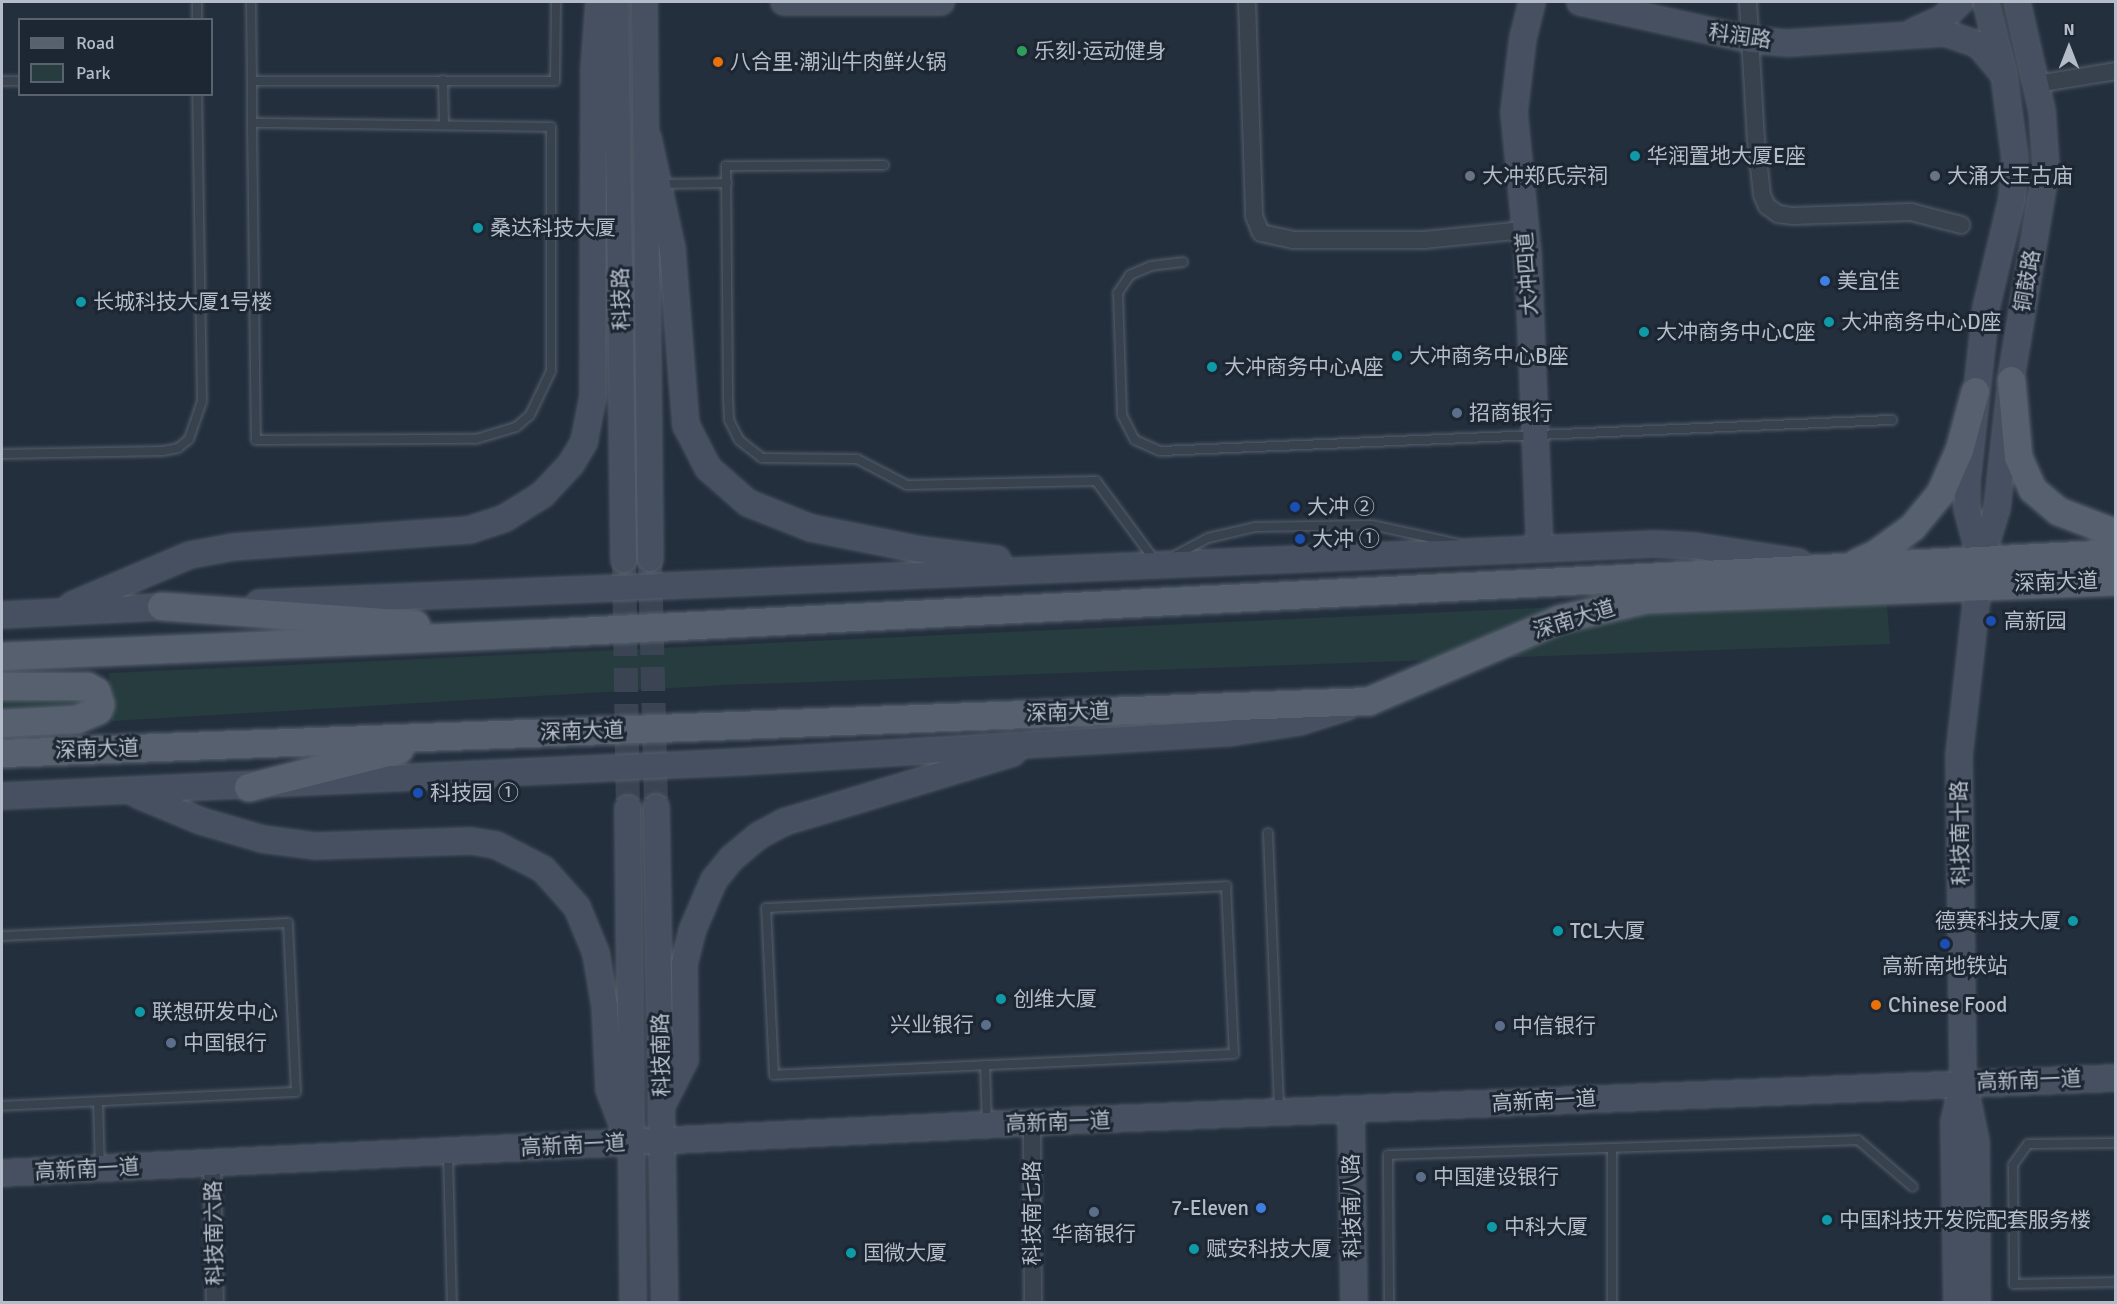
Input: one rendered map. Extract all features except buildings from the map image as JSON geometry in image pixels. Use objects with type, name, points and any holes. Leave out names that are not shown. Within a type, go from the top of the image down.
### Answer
[{"type":"main road","points":[[58,611],[190,555],[233,547],[469,530],[505,518],[542,495],[571,464],[584,442],[593,397],[594,70],[599,2]]},
{"type":"main road","name":"科技路","points":[[616,2],[624,560]]},
{"type":"main road","name":"科技路","points":[[644,2],[648,138],[650,559]]},
{"type":"main road","points":[[784,2],[941,2]]},
{"type":"main road","name":"大冲四道","points":[[1532,2],[1522,37],[1514,112],[1524,230],[1540,549]]},
{"type":"main road","name":"科润路","points":[[1580,2],[1751,40],[1789,43],[1945,33],[1970,40],[2004,75]]},
{"type":"main road","points":[[1903,35],[1942,19],[1960,2]]},
{"type":"main road","name":"铜鼓路","points":[[1979,573],[1967,509],[1975,391],[1986,308],[2014,180],[2013,125],[2004,75],[1986,2]]},
{"type":"main road","name":"铜鼓路","points":[[1979,573],[1997,508],[2011,380],[2046,169],[2036,84],[2017,2]]},
{"type":"main road","points":[[648,138],[660,184],[672,249],[686,425],[708,468],[726,488],[778,518],[811,528],[921,550],[1083,568]]},
{"type":"main road","points":[[2011,380],[2018,457],[2032,489],[2058,511],[2115,533]]},
{"type":"main road","points":[[2,615],[161,606],[1674,544],[1831,567],[1875,554],[1926,512],[1952,467],[1975,391]]},
{"type":"main road","name":"深南大道","points":[[2,753],[1368,701],[1559,619],[1646,598],[1979,573],[2115,553]]},
{"type":"main road","name":"深南大道","points":[[2,656],[539,633],[1831,567],[2115,581]]},
{"type":"main road","name":"科技南十路","points":[[1977,1302],[1975,1132],[1963,1082],[1959,756],[1979,573]]},
{"type":"main road","points":[[161,606],[539,633]]},
{"type":"main road","points":[[2,686],[87,686],[96,691],[100,704],[98,710],[77,719],[2,723]]},
{"type":"main road","points":[[2,796],[248,787],[1228,732],[1299,722],[1368,701]]},
{"type":"main road","points":[[248,787],[452,736]]},
{"type":"main road","points":[[662,1105],[685,1060],[684,964],[692,931],[714,880],[732,858],[758,836],[784,822],[1046,742]]},
{"type":"main road","points":[[130,792],[201,821],[272,840],[315,846],[471,841],[496,845],[543,869],[577,907],[596,953],[605,1006],[609,1089],[628,1142]]},
{"type":"main road","name":"科技南路","points":[[656,807],[666,1302]]},
{"type":"main road","name":"科技南路","points":[[628,808],[628,1142],[633,1302]]},
{"type":"main road","name":"高新南一道","points":[[2,1173],[987,1125],[1963,1082],[2115,1078]]},
{"type":"main road","name":"科技南十路","points":[[1957,1302],[1954,1122],[1963,1082]]},
{"type":"main road","name":"科技南八路","points":[[1351,1110],[1354,1302]]},
{"type":"street","points":[[1247,2],[1253,210],[1261,233],[1293,240],[1424,240],[1524,230]]},
{"type":"street","points":[[1748,2],[1756,139],[1762,195],[1767,206],[1779,214],[1793,216],[1911,212],[1961,225]]},
{"type":"street","points":[[2036,84],[2115,71]]},
{"type":"street","name":"科技南七路","points":[[1032,1123],[1033,1302]]},
{"type":"street","name":"科技南六路","points":[[212,1163],[215,1302]]},
{"type":"lane","points":[[197,2],[197,18]]},
{"type":"lane","points":[[251,2],[252,123],[256,440],[476,439],[516,428],[530,415],[543,394],[552,346],[551,127],[252,123]]},
{"type":"lane","points":[[252,81],[555,81],[555,2]]},
{"type":"lane","points":[[443,80],[444,124]]},
{"type":"lane","points":[[2,81],[18,81]]},
{"type":"lane","points":[[2,454],[163,451],[178,448],[189,439],[202,402],[197,96]]},
{"type":"lane","points":[[884,165],[726,166],[729,420],[749,450],[762,458],[778,460],[857,459],[907,485],[1096,481],[1158,565],[1208,538],[1255,527],[1372,525],[1489,552]]},
{"type":"lane","points":[[660,184],[727,183]]},
{"type":"lane","points":[[1183,262],[1151,266],[1130,275],[1118,293],[1122,415],[1135,440],[1160,451],[1535,433],[1892,420]]},
{"type":"lane","points":[[1269,833],[1279,1113]]},
{"type":"lane","points":[[1226,886],[1234,1054],[986,1065],[774,1075],[766,908],[1226,886]]},
{"type":"lane","points":[[2,936],[288,923],[296,1092],[2,1106]]},
{"type":"lane","points":[[986,1065],[987,1125]]},
{"type":"lane","points":[[98,1102],[100,1168]]},
{"type":"lane","points":[[1389,1302],[1388,1155],[1858,1140],[1913,1188]]},
{"type":"lane","points":[[2115,1143],[2028,1144],[2013,1165],[2014,1284],[2115,1282]]},
{"type":"lane","points":[[1612,1148],[1612,1302]]},
{"type":"lane","points":[[448,1151],[452,1302]]},
{"type":"green space","points":[[1886,592],[1890,644],[724,685],[112,721],[109,673]]},
{"type":"green space","points":[[80,688],[83,706],[2,716],[2,689]]},
{"type":"tunnel","points":[[650,559],[656,807]]},
{"type":"tunnel","points":[[624,560],[628,808]]},
{"type":"place","name":"乐刻·运动健身","points":[[1022,51]]},
{"type":"place","name":"八合里·潮汕牛肉鲜火锅","points":[[718,62]]},
{"type":"place","name":"华润置地大厦E座","points":[[1635,156]]},
{"type":"place","name":"大冲郑氏宗祠","points":[[1470,176]]},
{"type":"place","name":"大涌大王古庙","points":[[1935,176]]},
{"type":"place","name":"桑达科技大厦","points":[[478,228]]},
{"type":"place","name":"美宜佳","points":[[1825,281]]},
{"type":"place","name":"长城科技大厦1号楼","points":[[81,302]]},
{"type":"place","name":"大冲商务中心D座","points":[[1829,322]]},
{"type":"place","name":"大冲商务中心C座","points":[[1644,332]]},
{"type":"place","name":"大冲商务中心B座","points":[[1397,356]]},
{"type":"place","name":"大冲商务中心A座","points":[[1212,367]]},
{"type":"place","name":"招商银行","points":[[1457,413]]},
{"type":"place","name":"大冲 ②","points":[[1295,507]]},
{"type":"place","name":"大冲 ①","points":[[1300,539]]},
{"type":"place","name":"高新园","points":[[1991,621]]},
{"type":"place","name":"科技园 ①","points":[[418,793]]},
{"type":"place","name":"德赛科技大厦","points":[[2073,921]]},
{"type":"place","name":"TCL大厦","points":[[1558,931]]},
{"type":"place","name":"高新南地铁站","points":[[1945,944]]},
{"type":"place","name":"创维大厦","points":[[1001,999]]},
{"type":"place","name":"Chinese Food","points":[[1876,1005]]},
{"type":"place","name":"联想研发中心","points":[[140,1012]]},
{"type":"place","name":"兴业银行","points":[[986,1025]]},
{"type":"place","name":"中信银行","points":[[1500,1026]]},
{"type":"place","name":"中国银行","points":[[171,1043]]},
{"type":"place","name":"中国建设银行","points":[[1421,1177]]},
{"type":"place","name":"7-Eleven","points":[[1261,1208]]},
{"type":"place","name":"华商银行","points":[[1094,1212]]},
{"type":"place","name":"中国科技开发院配套服务楼","points":[[1827,1220]]},
{"type":"place","name":"中科大厦","points":[[1492,1227]]},
{"type":"place","name":"赋安科技大厦","points":[[1194,1249]]},
{"type":"place","name":"国微大厦","points":[[851,1253]]}]
